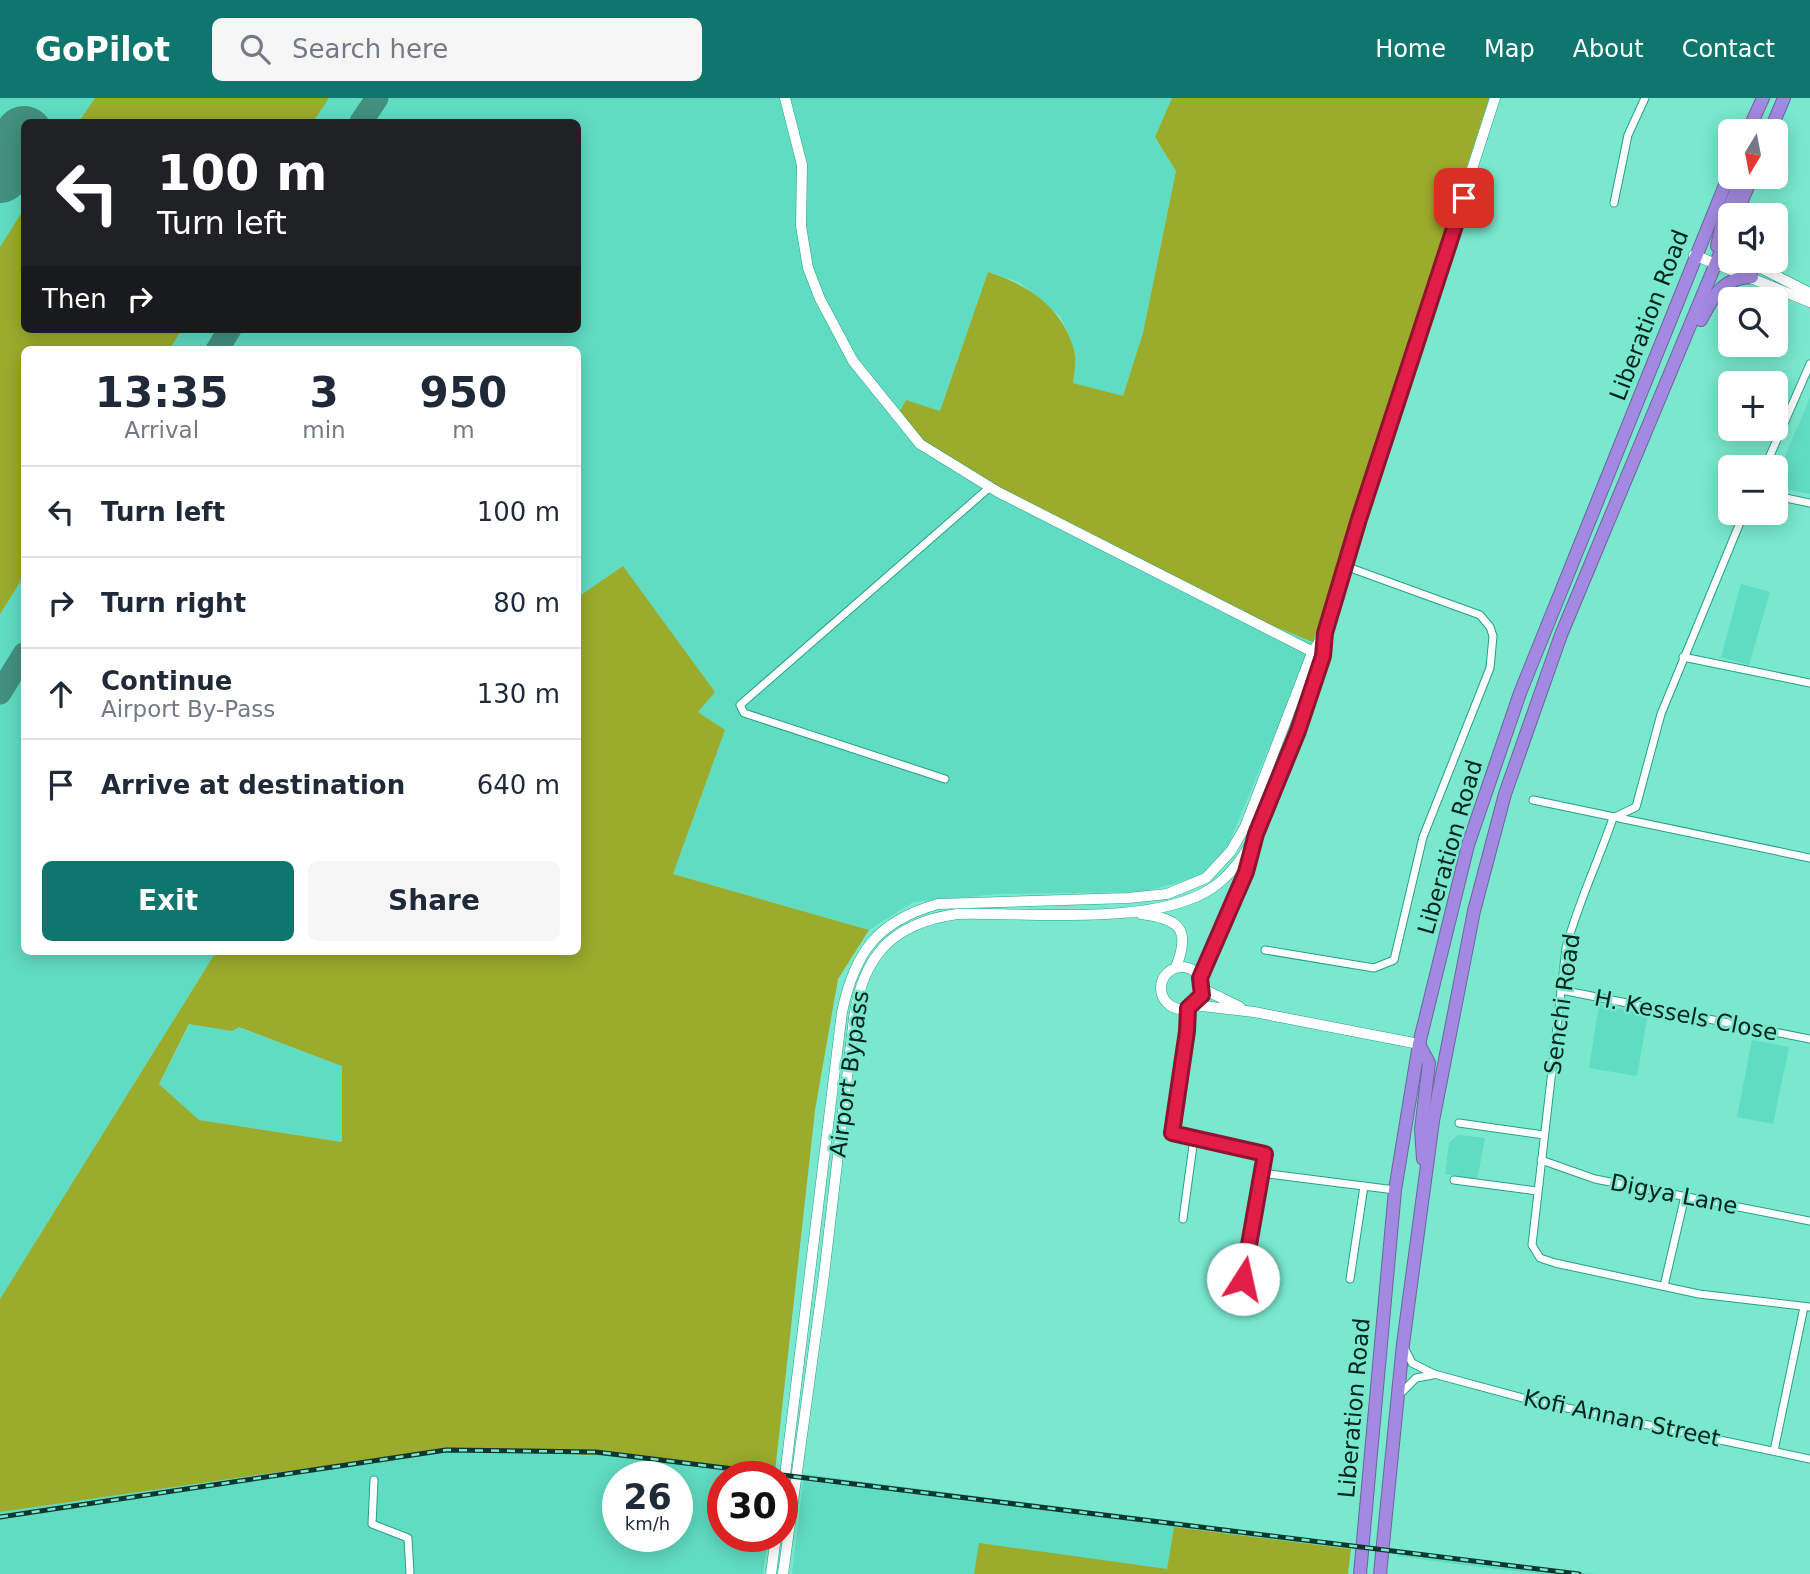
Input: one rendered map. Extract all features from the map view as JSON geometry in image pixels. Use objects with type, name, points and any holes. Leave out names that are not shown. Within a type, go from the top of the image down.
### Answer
[{"type":"highway","points":[[1755,118],[1763,98]]},
{"type":"highway","points":[[1775,119],[1784,98]]},
{"type":"highway","name":"Liberation Road","points":[[1360,1574],[1395,1189],[1419,1044],[1468,845],[1520,693],[1723,189]]},
{"type":"highway","name":"Liberation Road","points":[[1380,1574],[1403,1344],[1427,1169],[1474,911],[1505,794],[1561,635],[1718,259]]},
{"type":"highway","points":[[1686,335],[1701,319],[1720,288],[1732,279],[1752,276]]},
{"type":"highway","points":[[1419,1044],[1429,1063],[1421,1129],[1423,1161],[1427,1169]]},
{"type":"main road","points":[[785,98],[802,165],[802,226],[808,268],[832,326],[877,393],[920,444],[990,487],[1312,653],[1323,656]]},
{"type":"main road","points":[[1200,978],[1246,872],[1256,834],[1298,731],[1323,656],[1325,633],[1345,566],[1495,98]]},
{"type":"main road","points":[[1700,240],[1718,247]]},
{"type":"main road","points":[[1694,255],[1752,276],[1810,302]]},
{"type":"main road","points":[[1771,273],[1810,293]]},
{"type":"main road","name":"Airport Bypass","points":[[787,1461],[842,1012],[851,977],[868,945],[892,923],[938,904],[1128,898],[1181,890],[1206,878],[1217,868],[1245,827],[1312,653],[1325,633]]},
{"type":"main road","name":"Airport Bypass","points":[[783,1574],[824,1275],[855,1007],[870,964],[890,939],[933,917],[983,913],[1133,913],[1167,906],[1210,890],[1236,866],[1256,834]]},
{"type":"main road","points":[[1133,913],[1162,917],[1177,926],[1184,943],[1176,967],[1162,979],[1163,998],[1169,1005],[1254,1012],[1419,1044]]},
{"type":"main road","points":[[1176,967],[1191,968],[1200,978],[1203,989],[1217,998],[1254,1012]]},
{"type":"main road","points":[[1191,1007],[1203,989]]},
{"type":"main road","points":[[771,1574],[774,1552]]},
{"type":"street","points":[[1614,203],[1628,135],[1645,98]]},
{"type":"street","points":[[1770,455],[1810,364]]},
{"type":"street","points":[[945,779],[744,713],[740,705],[990,487]]},
{"type":"street","points":[[1788,498],[1810,503]]},
{"type":"street","points":[[1613,818],[1636,807],[1661,714],[1739,525]]},
{"type":"street","points":[[1265,950],[1374,968],[1394,960],[1423,837],[1490,668],[1493,636],[1490,627],[1480,615],[1345,566]]},
{"type":"street","points":[[1683,657],[1810,683]]},
{"type":"street","points":[[1533,800],[1810,858]]},
{"type":"street","name":"Senchi Road","points":[[1613,818],[1600,857],[1577,909],[1566,948],[1532,1244],[1540,1258],[1664,1286],[1807,1307]]},
{"type":"street","name":"H. Kessels Close","points":[[1561,990],[1810,1039]]},
{"type":"street","points":[[1191,1007],[1171,1132],[1265,1153],[1238,1306]]},
{"type":"street","points":[[1460,1123],[1544,1135]]},
{"type":"street","points":[[1183,1219],[1194,1138]]},
{"type":"street","name":"Digya Lane","points":[[1541,1160],[1595,1179],[1810,1221]]},
{"type":"street","points":[[1261,1172],[1395,1189]]},
{"type":"street","points":[[1454,1180],[1537,1191]]},
{"type":"street","points":[[1350,1279],[1364,1186]]},
{"type":"street","points":[[1664,1286],[1685,1196]]},
{"type":"street","points":[[1774,1451],[1807,1307]]},
{"type":"street","name":"Kofi Annan Street","points":[[1403,1344],[1412,1363],[1434,1374],[1534,1401],[1810,1459]]},
{"type":"street","points":[[1397,1397],[1410,1381],[1434,1374]]},
{"type":"street","points":[[374,1480],[372,1524],[408,1538],[410,1574]]},
{"type":"shaded area","points":[[0,98],[1172,98],[1155,137],[1176,171],[1143,333],[1123,397],[1073,383],[1075,352],[1061,317],[1019,282],[988,272],[940,411],[906,400],[899,413],[918,436],[969,474],[1181,588],[1313,642],[1226,850],[1198,877],[1142,892],[997,894],[913,902],[869,930],[673,874],[725,730],[698,712],[714,691],[623,566],[581,595],[581,346],[21,346],[21,955],[214,955],[0,1299]]},
{"type":"shaded area","points":[[1810,398],[1810,494],[1788,489],[1788,455],[1785,455]]},
{"type":"shaded area","points":[[1741,584],[1770,592],[1749,665],[1721,657]]},
{"type":"shaded area","points":[[1599,1004],[1648,1014],[1637,1076],[1589,1068]]},
{"type":"shaded area","points":[[190,1024],[232,1031],[238,1027],[343,1066],[342,1142],[199,1120],[159,1084]]},
{"type":"shaded area","points":[[1752,1040],[1789,1047],[1773,1124],[1737,1117]]},
{"type":"shaded area","points":[[1458,1135],[1485,1138],[1477,1180],[1445,1174],[1449,1143]]},
{"type":"shaded area","points":[[473,1449],[647,1458],[674,1461],[602,1461],[602,1552],[693,1552],[693,1463],[707,1465],[707,1552],[766,1552],[763,1574],[0,1574],[0,1512],[272,1473]]},
{"type":"shaded area","points":[[804,1474],[1351,1544],[1351,1549],[1174,1527],[1167,1570],[980,1544],[974,1574],[792,1574],[795,1552],[798,1552],[798,1524]]},
{"type":"shaded area","points":[[1398,1550],[1596,1574],[1539,1574],[1462,1565],[1397,1556]]},
{"type":"green space","points":[[95,98],[329,98],[315,119],[81,119]]},
{"type":"green space","points":[[1172,98],[1489,98],[1313,642],[1181,588],[969,474],[918,436],[899,413],[906,400],[940,411],[988,272],[1030,291],[1052,310],[1068,335],[1075,354],[1073,383],[1123,396],[1143,333],[1176,171],[1155,137]]},
{"type":"green space","points":[[21,214],[21,333],[180,333],[171,346],[21,346],[21,581],[0,614],[0,247]]},
{"type":"green space","points":[[623,566],[715,692],[698,712],[725,730],[673,874],[869,930],[838,979],[815,1110],[776,1461],[707,1461],[707,1465],[693,1461],[473,1449],[272,1473],[0,1512],[0,1299],[214,955],[581,955],[581,595]],"holes":[[[189,1024],[232,1031],[239,1027],[342,1066],[342,1142],[199,1120],[159,1084]]]},
{"type":"green space","points":[[1174,1527],[1351,1549],[1348,1574],[974,1574],[979,1543],[1167,1569]]},
{"type":"taxiway","points":[[363,119],[377,98]]},
{"type":"taxiway","points":[[219,346],[228,333]]},
{"type":"taxiway","points":[[0,693],[21,659]]},
{"type":"runway","points":[[0,174],[21,140]]},
{"type":"railway","points":[[0,1517],[446,1450],[596,1452],[1579,1574]]},
{"type":"route","points":[[1243,1279],[1265,1153],[1174,1135],[1171,1132],[1187,1031],[1188,1008],[1199,1001],[1202,995],[1200,978],[1246,872],[1256,834],[1299,727],[1323,656],[1325,633],[1359,519],[1464,198]]}]
